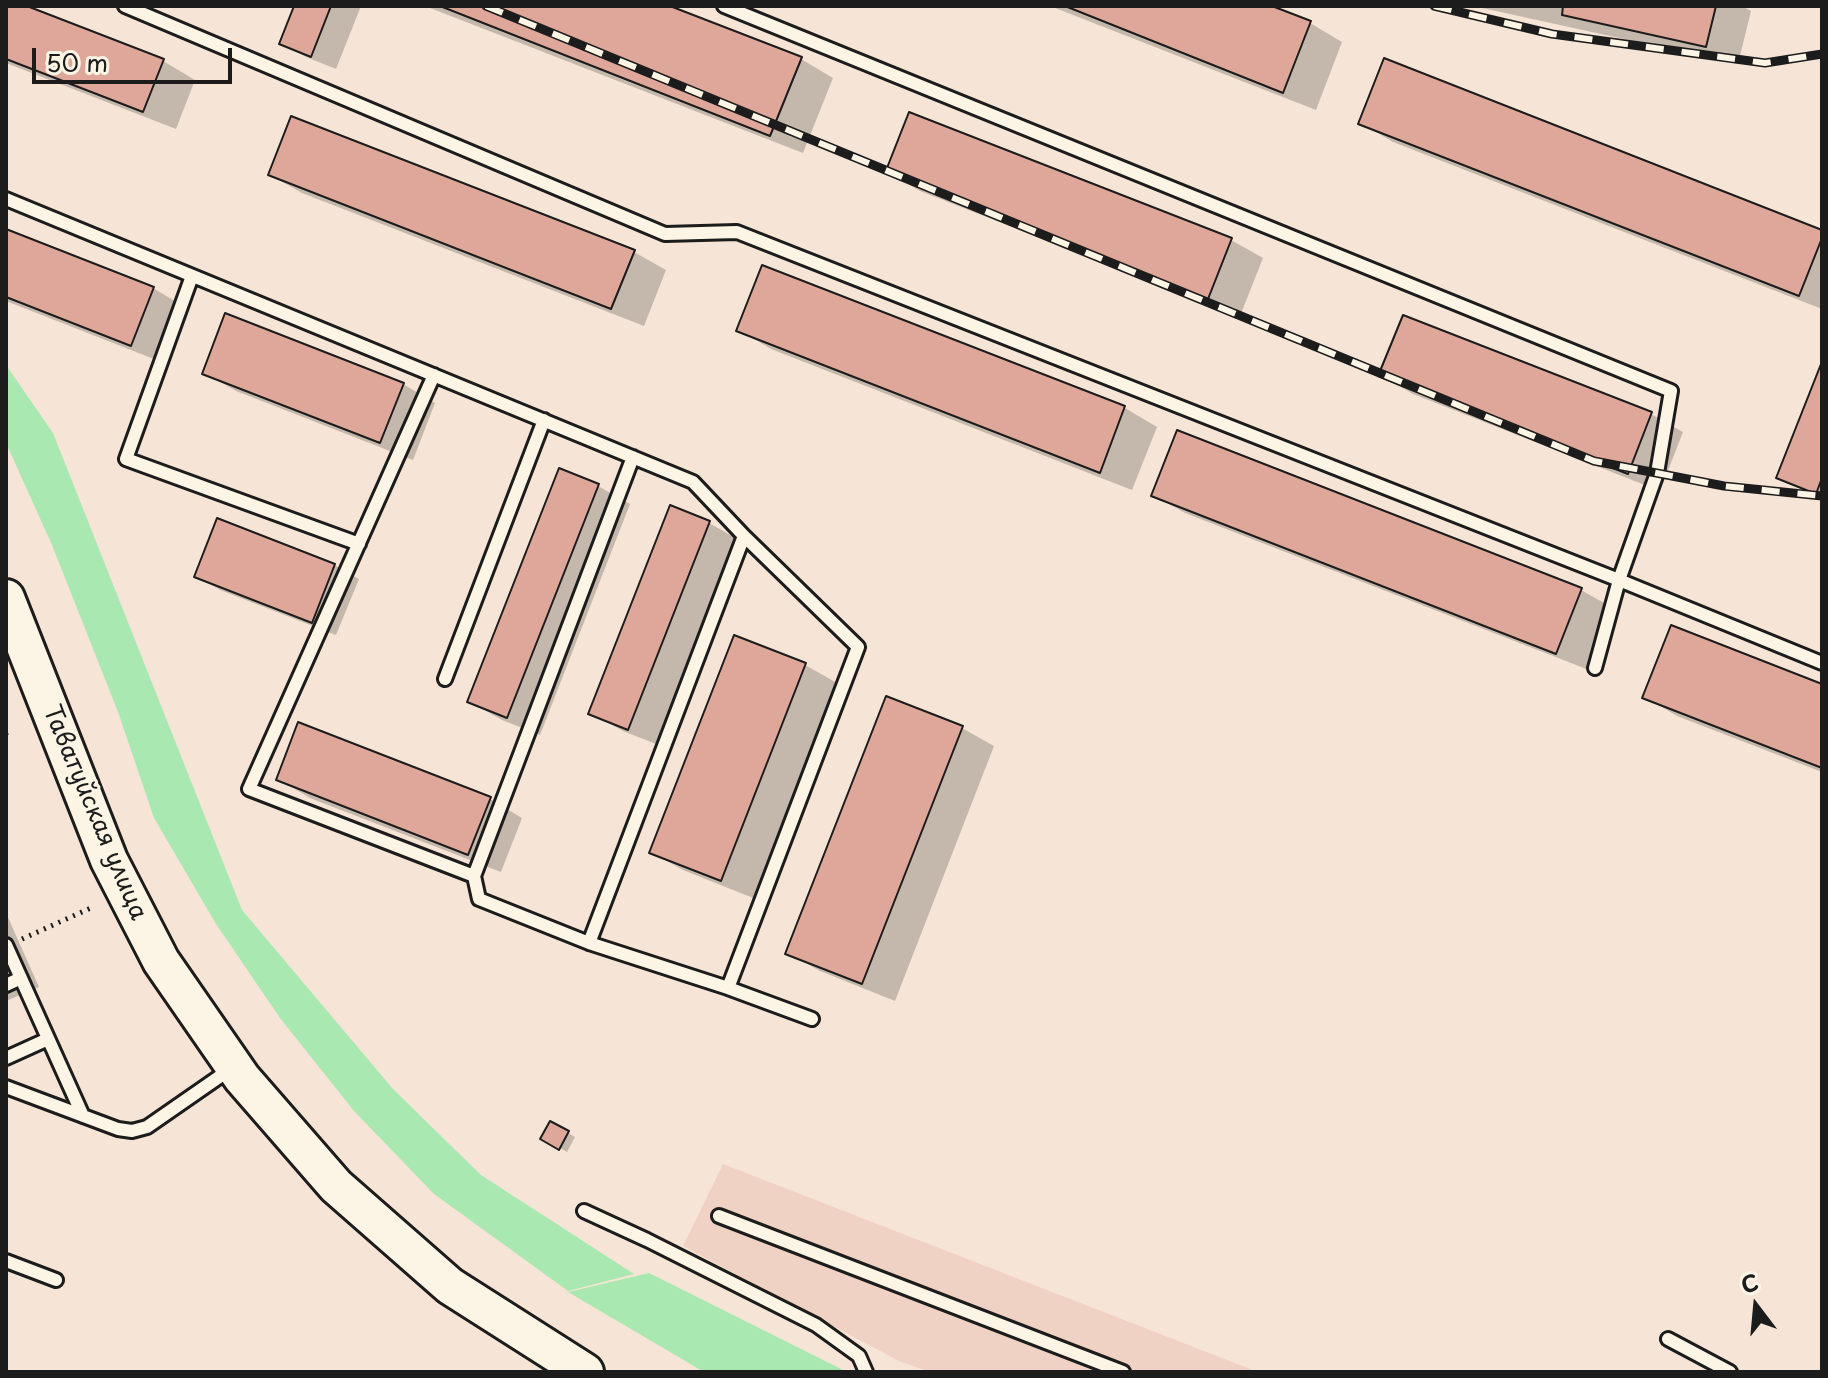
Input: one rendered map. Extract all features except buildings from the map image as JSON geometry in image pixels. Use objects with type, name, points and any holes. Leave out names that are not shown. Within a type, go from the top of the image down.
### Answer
[{"type":"main road","name":"Таватуйская улица","points":[[6,598],[109,860],[161,961],[234,1067],[336,1186],[450,1286],[585,1372]]},
{"type":"lane","points":[[125,6],[665,234],[737,232],[1822,663]]},
{"type":"lane","points":[[724,6],[1671,391],[1657,473],[1619,580],[1595,668]]},
{"type":"lane","points":[[6,199],[693,482],[858,647],[728,988]]},
{"type":"lane","points":[[192,276],[126,459],[359,544]]},
{"type":"lane","points":[[434,375],[249,789],[474,876]]},
{"type":"lane","points":[[445,679],[544,420]]},
{"type":"lane","points":[[633,457],[474,876],[479,899],[589,943],[812,1019]]},
{"type":"lane","points":[[589,943],[744,536]]},
{"type":"lane","points":[[6,946],[83,1116]]},
{"type":"lane","points":[[6,985],[21,978]]},
{"type":"lane","points":[[6,1058],[48,1039]]},
{"type":"lane","points":[[6,1087],[118,1129],[140,1130],[234,1067]]},
{"type":"lane","points":[[584,1211],[816,1325],[859,1356],[866,1372]]},
{"type":"lane","points":[[719,1216],[1123,1372]]},
{"type":"lane","points":[[6,1261],[56,1280]]},
{"type":"lane","points":[[1668,1339],[1730,1372]]},
{"type":"path","points":[[6,946],[93,907]]},
{"type":"shaded area","points":[[723,1164],[1258,1372],[930,1372],[899,1361],[683,1246]]},
{"type":"green space","points":[[6,365],[53,433],[242,910],[393,1089],[481,1175],[634,1274],[568,1291],[434,1194],[354,1111],[280,1018],[216,924],[154,818],[118,712],[52,545],[6,443]]},
{"type":"green space","points":[[649,1273],[847,1372],[704,1372],[568,1292]]},
{"type":"railway","points":[[486,6],[1594,461],[1724,486],[1822,496]]},
{"type":"railway","points":[[1434,6],[1552,34],[1765,63],[1822,54]]}]
